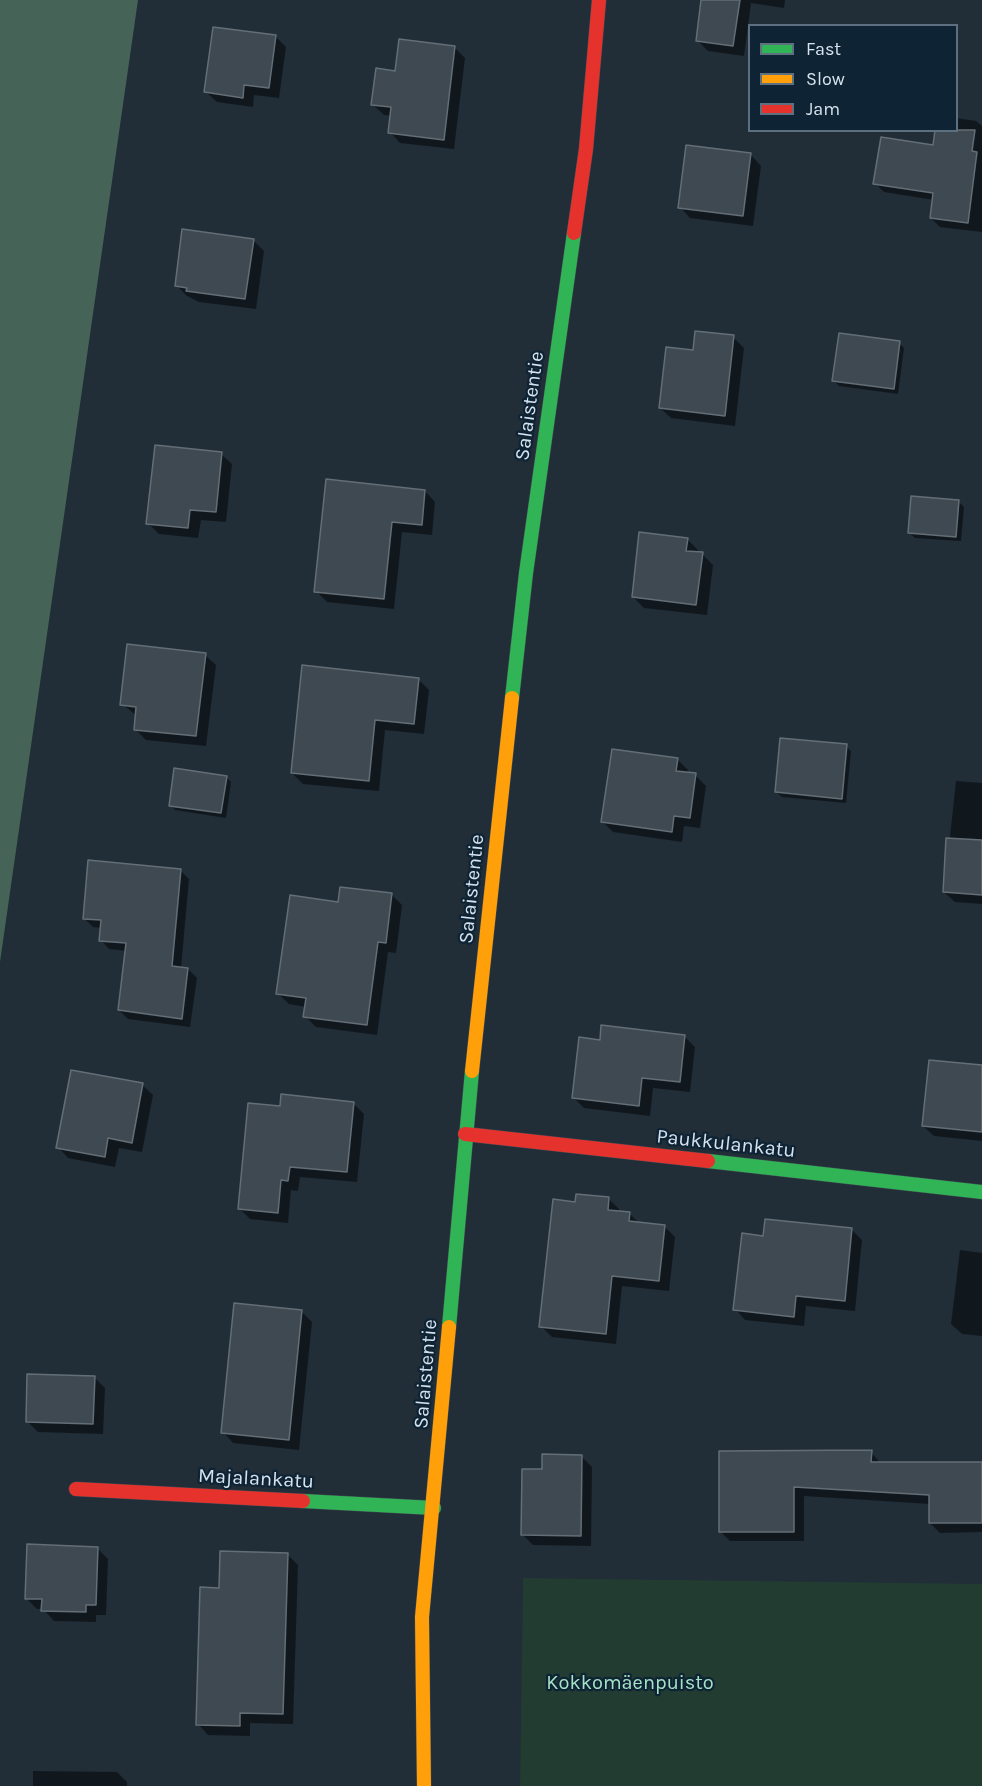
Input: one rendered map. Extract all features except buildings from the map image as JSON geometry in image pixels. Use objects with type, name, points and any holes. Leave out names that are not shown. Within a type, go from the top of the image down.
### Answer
[{"type":"street","name":"Salaistentie","points":[[424,1786],[422,1617],[434,1508],[465,1134],[526,573],[586,149],[599,0]]},
{"type":"street","name":"Paukkulankatu","points":[[465,1134],[982,1192]]},
{"type":"street","name":"Majalankatu","points":[[76,1489],[434,1508]]},
{"type":"green space","points":[[0,0],[138,0],[0,962]]},
{"type":"green space","name":"Kokkomäenpuisto","points":[[523,1578],[982,1584],[982,1786],[520,1786]]},
{"type":"traffic: fast","points":[[512,698],[526,573],[574,233]]},
{"type":"traffic: fast","points":[[449,1327],[472,1071]]},
{"type":"traffic: fast","points":[[708,1161],[982,1192]]},
{"type":"traffic: fast","points":[[303,1501],[434,1508]]},
{"type":"traffic: slow","points":[[472,1071],[512,698]]},
{"type":"traffic: slow","points":[[424,1786],[422,1617],[449,1327]]},
{"type":"traffic: jam","points":[[574,233],[586,149],[599,0]]},
{"type":"traffic: jam","points":[[465,1134],[708,1161]]},
{"type":"traffic: jam","points":[[76,1489],[303,1501]]}]
